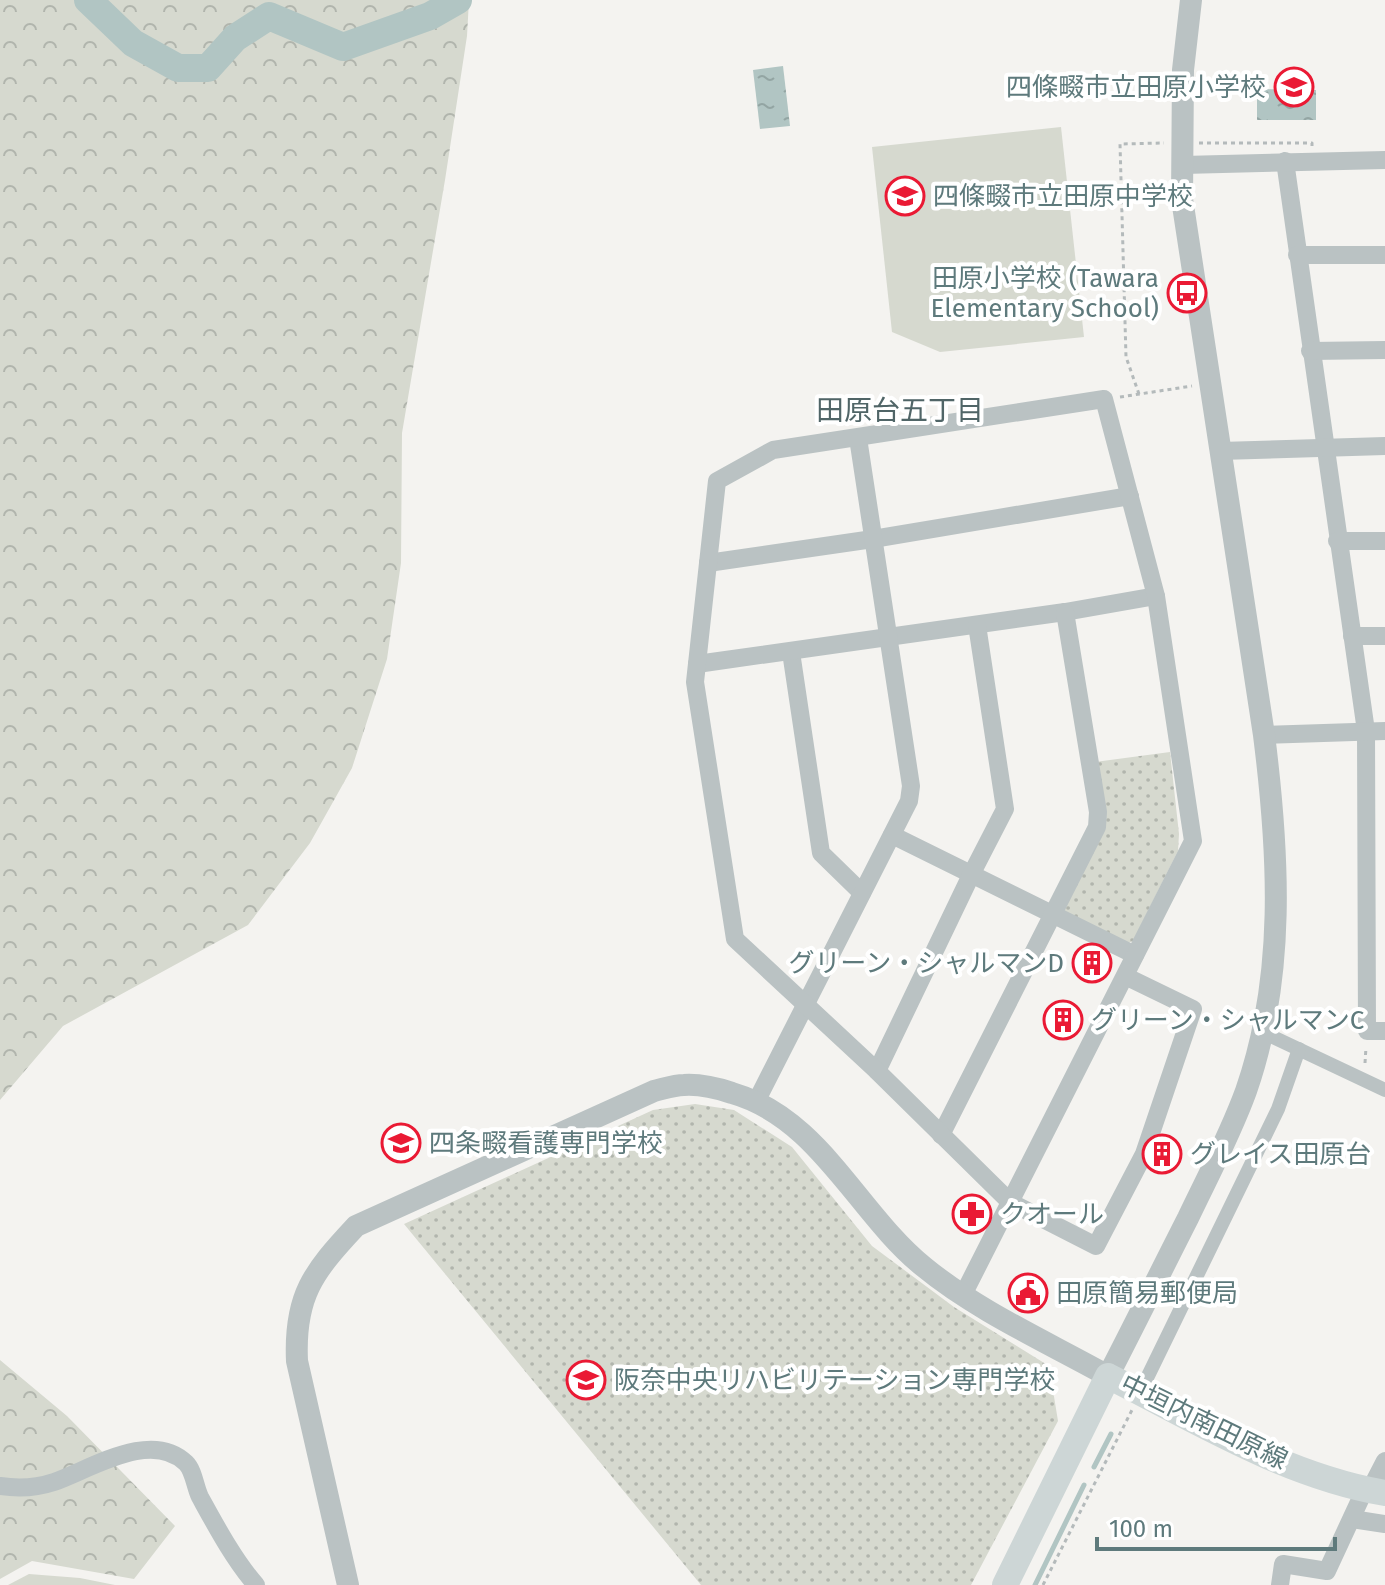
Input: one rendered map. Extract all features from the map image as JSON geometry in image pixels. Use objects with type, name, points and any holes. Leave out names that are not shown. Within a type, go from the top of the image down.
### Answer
[{"type":"main road","name":"中垣内南田原線","points":[[1005,1585],[1108,1376],[1273,1458],[1343,1484],[1373,1491]]},
{"type":"street","points":[[348,1585],[297,1361],[296,1333],[301,1305],[312,1280],[328,1256],[356,1226],[654,1091],[684,1085],[713,1087],[757,1100],[793,1124],[901,1246],[924,1267],[963,1295],[1108,1376],[1224,1145],[1246,1089],[1262,1032],[1273,962],[1277,894],[1275,818],[1182,199],[1183,70],[1191,0]]},
{"type":"street","points":[[1183,165],[1385,160]]},
{"type":"street","points":[[1285,161],[1352,636],[1376,731],[1376,1031]]},
{"type":"street","points":[[1297,255],[1385,255]]},
{"type":"street","points":[[1310,351],[1385,350]]},
{"type":"street","points":[[963,1295],[1010,1202],[1125,976],[1193,841],[1156,596],[1104,399],[773,450],[717,481],[695,682],[735,939],[877,1071],[1010,1202],[1096,1246],[1144,1154],[1193,1009],[1125,976]]},
{"type":"street","points":[[757,1100],[909,801],[911,786],[858,438]]},
{"type":"street","points":[[1220,451],[1385,446]]},
{"type":"street","points":[[708,563],[1130,496]]},
{"type":"street","points":[[1337,541],[1385,541]]},
{"type":"street","points":[[697,664],[1065,612],[1156,596]]},
{"type":"street","points":[[941,1135],[1097,827],[1098,812],[1065,612]]},
{"type":"street","points":[[877,1071],[1005,809],[977,625]]},
{"type":"street","points":[[1352,636],[1385,636]]},
{"type":"street","points":[[791,652],[821,853],[862,893]]},
{"type":"street","points":[[1264,735],[1376,731]]},
{"type":"street","points":[[892,835],[1135,955]]},
{"type":"street","points":[[1275,1038],[1385,1090]]},
{"type":"street","points":[[1147,1378],[1278,1109],[1299,1049]]},
{"type":"street","points":[[0,1486],[23,1489],[53,1482],[121,1453],[150,1450],[170,1453],[188,1465],[199,1494],[256,1585]]},
{"type":"street","points":[[1280,1585],[1283,1564],[1327,1571],[1352,1519],[1373,1491],[1385,1461]]},
{"type":"street","points":[[1352,1519],[1385,1524]]},
{"type":"path","points":[[1139,394],[1126,357],[1120,144],[1171,143]]},
{"type":"path","points":[[1187,143],[1312,143],[1312,148],[1253,148]]},
{"type":"path","points":[[1104,399],[1210,383]]},
{"type":"path","points":[[1365,1081],[1376,1031]]},
{"type":"path","points":[[1043,1585],[1135,1405]]},
{"type":"green space","points":[[0,0],[469,0],[467,36],[445,180],[402,433],[401,563],[387,659],[352,768],[310,843],[248,925],[63,1026],[0,1100]]},
{"type":"green space","points":[[1061,127],[1084,337],[940,352],[892,332],[872,147]]},
{"type":"green space","points":[[1170,752],[1178,851],[1133,941],[1124,945],[1063,910],[1093,850],[1095,762]]},
{"type":"green space","points":[[695,1104],[734,1110],[792,1147],[872,1246],[954,1307],[1049,1366],[1058,1421],[971,1585],[701,1585],[404,1224],[653,1110]]},
{"type":"green space","points":[[0,1360],[67,1416],[175,1526],[134,1579],[32,1561],[0,1579]]},
{"type":"green space","points":[[29,1574],[80,1578],[115,1585],[8,1585]]},
{"type":"water","points":[[783,66],[790,126],[760,129],[753,70]]},
{"type":"water","points":[[1257,89],[1316,90],[1316,120],[1257,120]]},
{"type":"waterway","points":[[88,0],[133,43],[178,68],[208,68],[235,38],[269,16],[343,47],[430,16],[458,0]]},
{"type":"waterway","points":[[1094,1467],[1111,1434]]},
{"type":"waterway","points":[[1035,1585],[1084,1485]]},
{"type":"place","name":"四條畷市立田原小学校","points":[[1294,87]]},
{"type":"place","name":"四條畷市立田原中学校","points":[[905,196]]},
{"type":"place","name":"田原小学校 (Tawara Elementary School)","points":[[1187,293]]},
{"type":"place","name":"グリーン・シャルマンD","points":[[1092,963]]},
{"type":"place","name":"グリーン・シャルマンC","points":[[1063,1020]]},
{"type":"place","name":"四条畷看護専門学校","points":[[401,1143]]},
{"type":"place","name":"グレイス田原台","points":[[1162,1154]]},
{"type":"place","name":"クオール","points":[[972,1214]]},
{"type":"place","name":"田原簡易郵便局","points":[[1028,1293]]},
{"type":"place","name":"阪奈中央リハビリテーション専門学校","points":[[586,1380]]},
{"type":"district","name":"田原台五丁目","points":[[900,410]]}]
